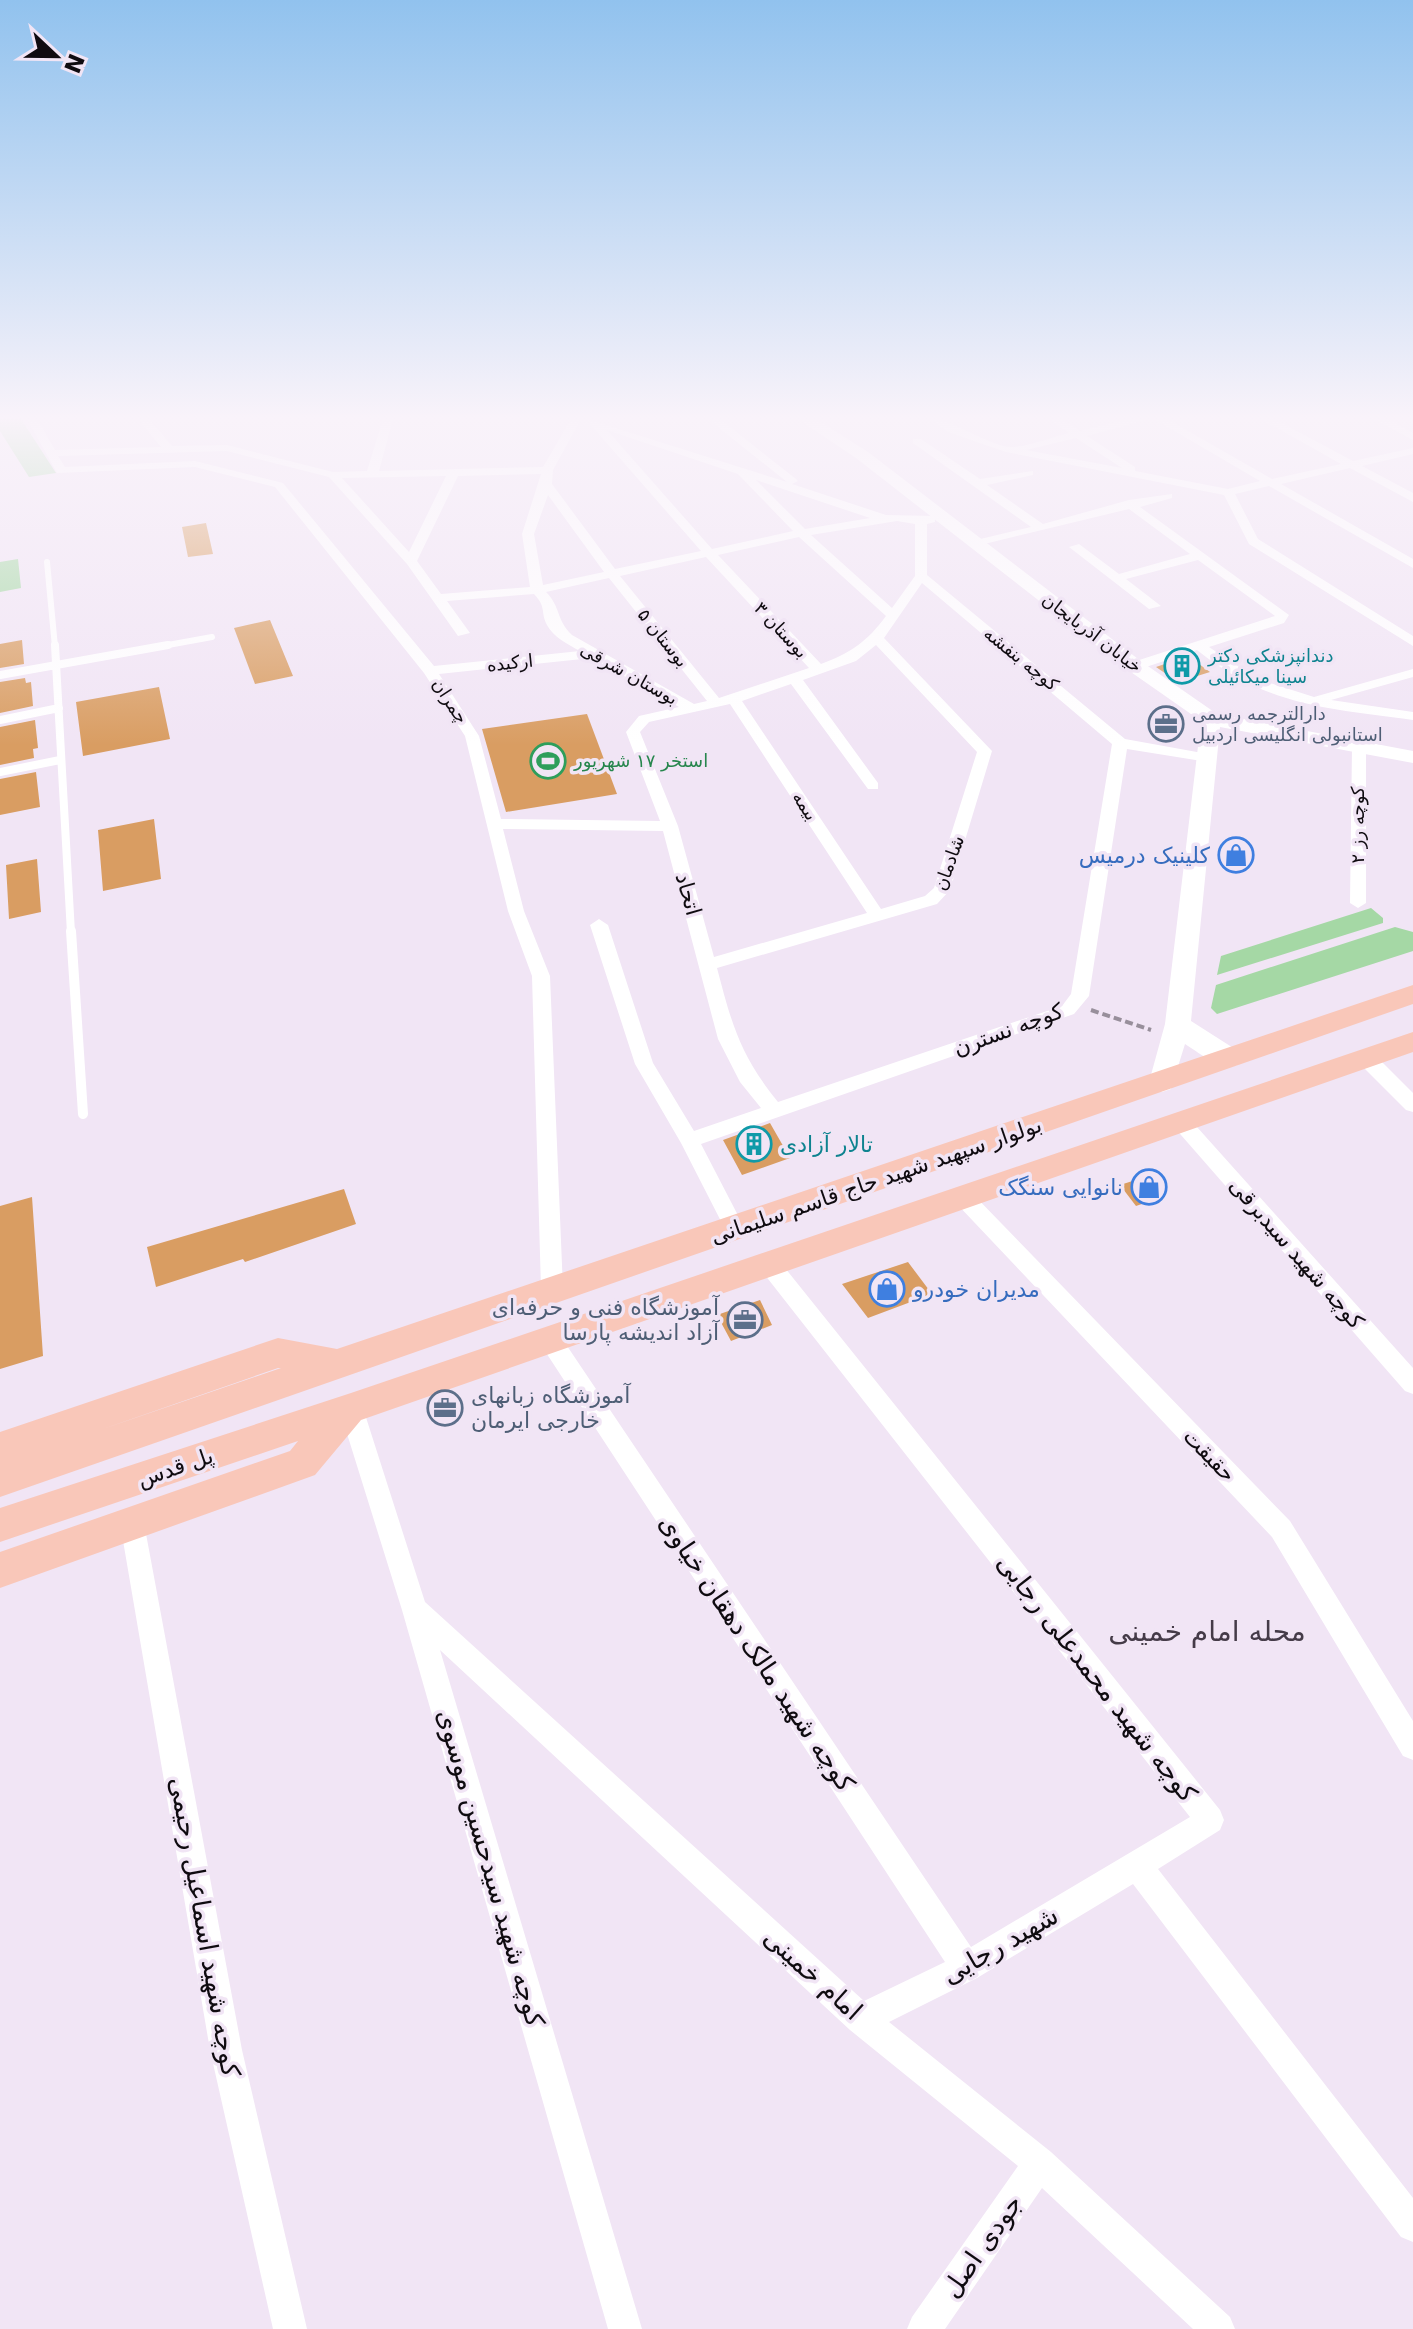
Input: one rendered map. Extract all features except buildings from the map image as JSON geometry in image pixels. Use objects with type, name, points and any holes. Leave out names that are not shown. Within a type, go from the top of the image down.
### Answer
[{"type":"main road","name":"بولوار سپهبد شهید حاج قاسم سلیمانی","points":[[338,1363],[1413,994]]},
{"type":"main road","name":"بولوار سپهبد شهید حاج قاسم سلیمانی","points":[[351,1408],[1413,1042]]},
{"type":"main road","points":[[0,1448],[278,1353],[338,1363]]},
{"type":"main road","name":"پل قدس","points":[[0,1480],[338,1363]]},
{"type":"main road","points":[[0,1570],[302,1463],[351,1408]]},
{"type":"main road","name":"پل قدس","points":[[0,1525],[351,1408]]},
{"type":"street","name":"چمران","points":[[316,528],[430,671],[472,736],[516,911],[541,976],[552,1289]]},
{"type":"street","points":[[381,528],[411,561],[435,596],[440,598],[537,590],[834,528]]},
{"type":"street","points":[[411,561],[427,528]]},
{"type":"street","name":"بوستان شرقی","points":[[530,528],[528,534],[537,590],[550,603],[553,624],[591,654],[689,707],[734,699],[851,658],[877,638],[891,614],[921,576]]},
{"type":"street","name":"بوستان ۵","points":[[581,528],[611,573],[716,703]]},
{"type":"street","name":"بوستان ۳","points":[[687,528],[820,671]]},
{"type":"street","points":[[797,528],[891,614]]},
{"type":"street","points":[[921,576],[929,528]]},
{"type":"street","name":"خیابان آذربایجان","points":[[946,528],[976,544],[1135,666],[1211,719],[1413,757]]},
{"type":"street","points":[[976,544],[1037,528]]},
{"type":"street","points":[[1135,666],[1279,620],[1282,615],[1162,528]]},
{"type":"street","points":[[1246,528],[1253,541],[1413,642]]},
{"type":"street","points":[[1348,528],[1413,564]]},
{"type":"street","points":[[1075,547],[1154,606]]},
{"type":"street","points":[[1117,578],[1201,555]]},
{"type":"street","name":"کوچه بنفشه","points":[[921,576],[1120,743]]},
{"type":"street","points":[[440,598],[463,633]]},
{"type":"street","name":"شادمان","points":[[708,965],[939,896],[985,751],[877,638]]},
{"type":"street","points":[[1199,645],[1263,688],[1413,716]]},
{"type":"street","name":"ارکیده","points":[[430,671],[591,654]]},
{"type":"street","points":[[1315,700],[1413,673]]},
{"type":"street","points":[[795,679],[873,786]]},
{"type":"street","name":"بیمه","points":[[734,699],[876,914]]},
{"type":"street","name":"اتحاد","points":[[689,707],[644,719],[633,732],[670,826],[727,1039],[747,1077],[773,1109]]},
{"type":"street","points":[[1162,1082],[1175,1030],[1211,719]]},
{"type":"street","points":[[1120,743],[1208,758]]},
{"type":"street","name":"کوچه نسترن","points":[[689,1140],[1068,1010],[1080,996],[1120,743]]},
{"type":"street","name":"کوچه رز ۲","points":[[1358,903],[1359,747]]},
{"type":"street","points":[[493,824],[670,826]]},
{"type":"street","points":[[599,925],[644,1064],[689,1140],[734,1227]]},
{"type":"street","points":[[1175,1030],[1229,1058]]},
{"type":"street","points":[[1366,1058],[1413,1105]]},
{"type":"street","name":"کوچه شهید سیدبرقی","points":[[1181,1122],[1413,1384]]},
{"type":"street","name":"حقیقت","points":[[963,1197],[1281,1529],[1413,1746]]},
{"type":"street","name":"کوچه شهید محمدعلی رجایی","points":[[769,1264],[1210,1820],[1137,1866]]},
{"type":"street","name":"کوچه شهید مالک دهقان‌ خیاوی","points":[[549,1338],[966,1967]]},
{"type":"street","name":"کوچه شهید سیدحسین موسوی","points":[[351,1408],[415,1610],[625,2329]]},
{"type":"street","name":"کوچه شهید اسماعیل رحیمی","points":[[132,1523],[226,2050],[290,2329]]},
{"type":"street","name":"امام خمینی","points":[[415,1610],[861,2019],[1040,2163],[1218,2329]]},
{"type":"street","points":[[1137,1866],[1413,2225]]},
{"type":"street","name":"شهید رجایی","points":[[861,2019],[966,1967],[1137,1866]]},
{"type":"street","name":"جودی اصل","points":[[924,2329],[1040,2163]]},
{"type":"lane","points":[[47,562],[57,665],[60,760],[83,1114]]},
{"type":"lane","points":[[0,675],[212,637]]},
{"type":"lane","points":[[0,720],[59,708]]},
{"type":"lane","points":[[0,772],[60,760]]},
{"type":"path","points":[[1074,1004],[1175,1030]]},
{"type":"green space","points":[[18,559],[21,588],[0,592],[0,562]]},
{"type":"green space","points":[[1371,908],[1383,918],[1383,923],[1217,975],[1221,956]]},
{"type":"green space","points":[[1395,927],[1413,932],[1413,951],[1217,1014],[1211,1008],[1216,985]]},
{"type":"place","name":"دندانپزشکی دکتر سینا میکائیلی","points":[[1182,666]]},
{"type":"place","name":"دارالترجمه رسمی استانبولی انگلیسی اردبیل","points":[[1166,724]]},
{"type":"place","name":"استخر ١٧ شهریور","points":[[548,761]]},
{"type":"place","name":"کلینیک درمیس","points":[[1236,855]]},
{"type":"place","name":"تالار آزادی","points":[[754,1144]]},
{"type":"place","name":"نانوایی سنگک","points":[[1149,1187]]},
{"type":"place","name":"مدیران خودرو","points":[[887,1289]]},
{"type":"place","name":"آموزشگاه فنی و حرفه‌ای آزاد اندیشه پارسا","points":[[745,1320]]},
{"type":"place","name":"آموزشگاه زبانهای خارجی ایرمان","points":[[445,1408]]},
{"type":"district","name":"محله امام خمینی","points":[[1207,1631]]}]
